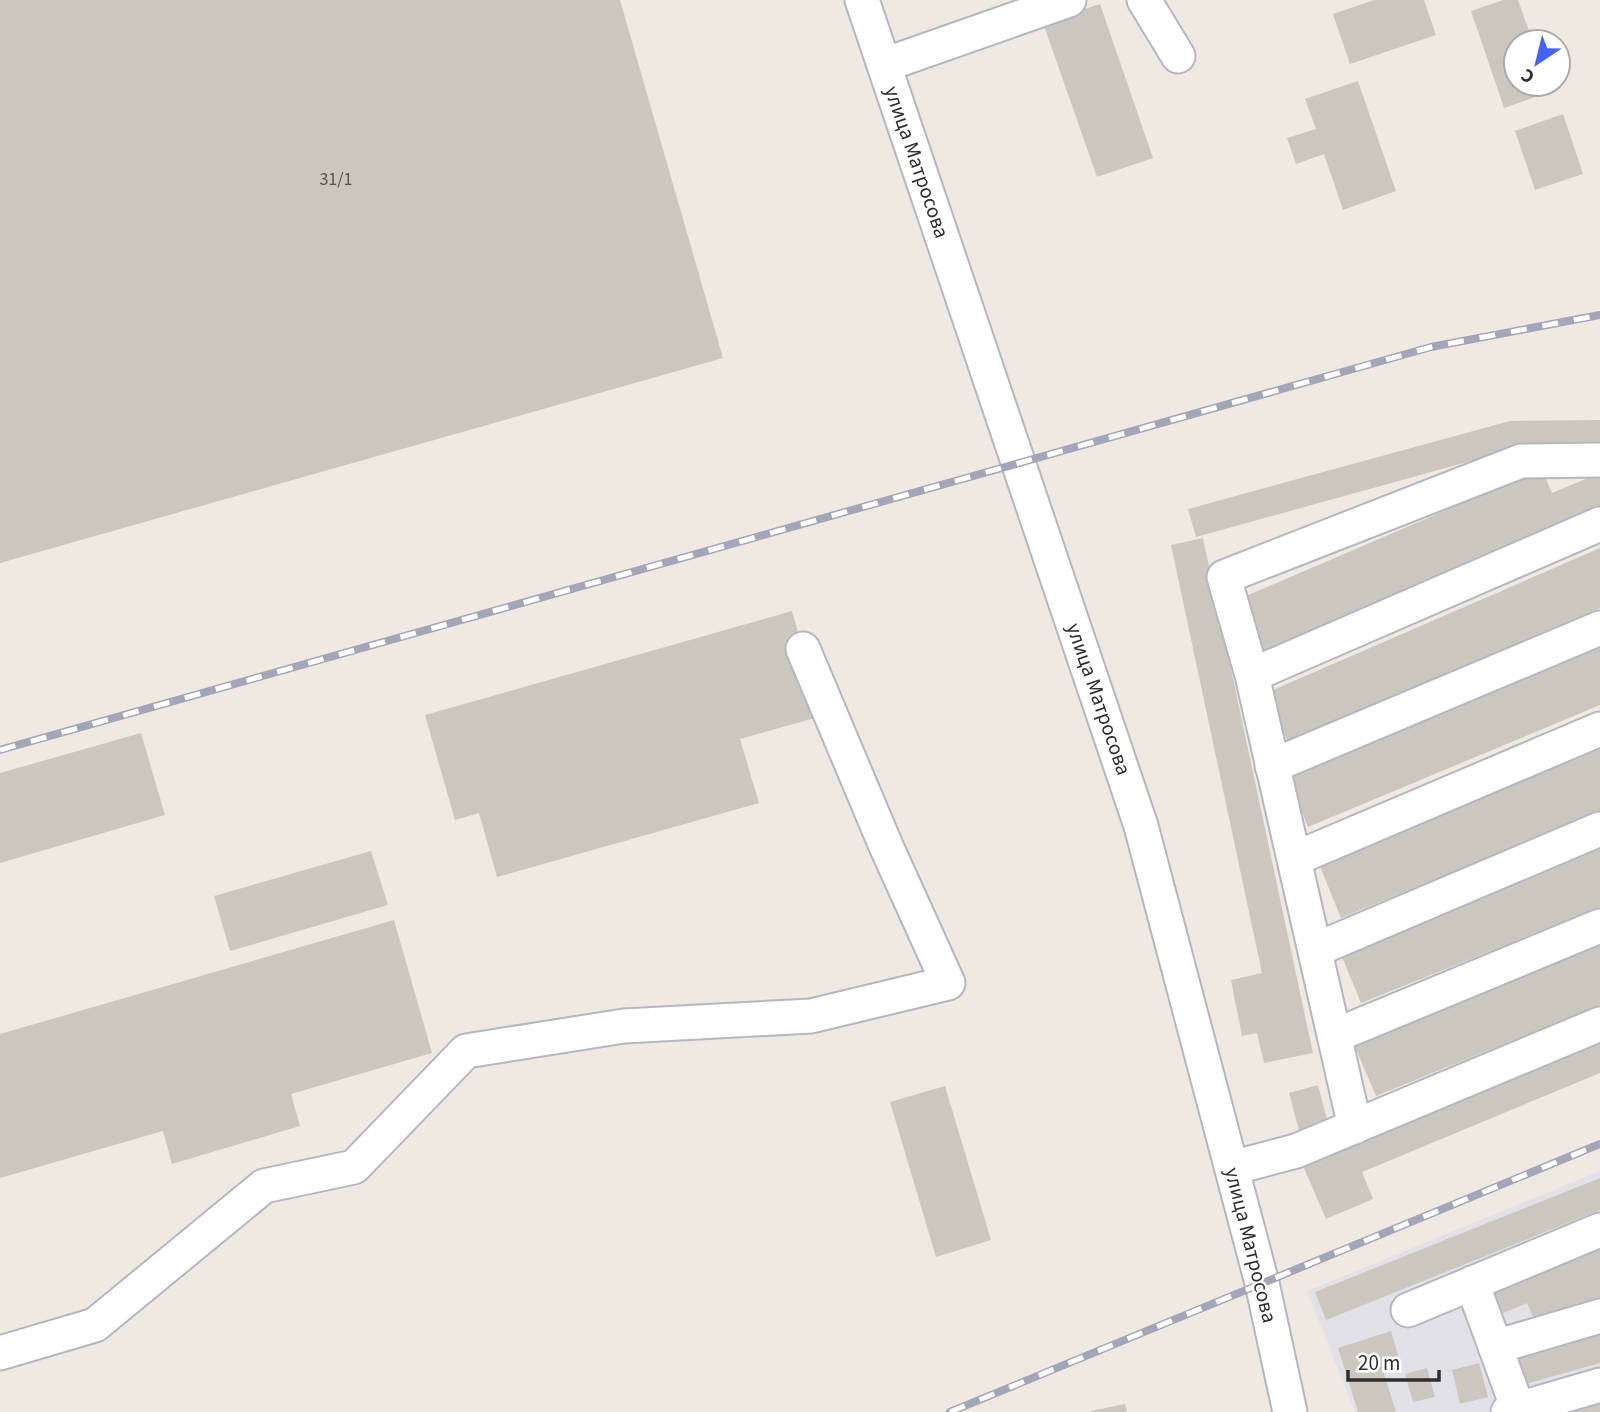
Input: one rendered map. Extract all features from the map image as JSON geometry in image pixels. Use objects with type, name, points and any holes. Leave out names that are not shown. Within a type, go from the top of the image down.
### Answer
[{"type":"street","name":"улица Матросова","points":[[862,0],[1142,826],[1262,1283],[1290,1412]]},
{"type":"street","points":[[884,65],[1069,0]]},
{"type":"street","points":[[1144,0],[1178,56]]},
{"type":"street","points":[[1355,1127],[1252,675],[1224,577],[1521,461],[1600,460]]},
{"type":"street","points":[[1252,675],[1600,524]]},
{"type":"street","points":[[1272,766],[1600,628]]},
{"type":"street","points":[[0,1353],[94,1325],[264,1186],[354,1167],[466,1051],[624,1026],[811,1016],[948,982],[886,846],[803,649]]},
{"type":"street","points":[[1294,859],[1600,729]]},
{"type":"street","points":[[1315,950],[1600,830]]},
{"type":"street","points":[[1334,1036],[1600,926]]},
{"type":"street","points":[[1231,1168],[1296,1151],[1600,1024]]},
{"type":"street","points":[[1408,1310],[1600,1230]]},
{"type":"street","points":[[1472,1283],[1495,1347],[1513,1411],[1600,1385]]},
{"type":"street","points":[[1495,1347],[1600,1316]]},
{"type":"shaded area","points":[[1600,1171],[1600,1412],[1355,1412],[1307,1291]]},
{"type":"building","points":[[0,0],[620,0],[723,358],[0,563]]},
{"type":"building","points":[[1374,0],[1424,0],[1436,35],[1350,64],[1333,14]]},
{"type":"building","points":[[1503,0],[1518,0],[1528,28],[1502,28],[1502,98],[1533,98],[1504,108],[1471,11]]},
{"type":"building","points":[[1100,4],[1153,158],[1097,177],[1043,23]]},
{"type":"building","points":[[1358,81],[1396,191],[1343,210],[1324,154],[1296,164],[1287,138],[1316,129],[1305,99]]},
{"type":"building","points":[[1563,114],[1583,174],[1535,190],[1515,131]]},
{"type":"building","points":[[1600,420],[1600,447],[1518,448],[1196,537],[1188,509],[1510,421]]},
{"type":"building","points":[[1542,469],[1552,493],[1600,473],[1600,507],[1263,652],[1239,599]]},
{"type":"building","points":[[1203,538],[1313,1053],[1264,1063],[1257,1033],[1242,1036],[1231,980],[1262,973],[1171,545]]},
{"type":"building","points":[[1600,548],[1600,608],[1289,744],[1266,693]]},
{"type":"building","points":[[792,611],[822,716],[740,739],[759,803],[497,877],[479,813],[455,820],[425,715]]},
{"type":"building","points":[[1600,641],[1600,705],[1308,827],[1286,772]]},
{"type":"building","points":[[141,733],[165,815],[0,863],[0,773]]},
{"type":"building","points":[[1600,749],[1600,812],[1341,918],[1319,864]]},
{"type":"building","points":[[1600,848],[1600,907],[1361,1003],[1340,952]]},
{"type":"building","points":[[371,851],[388,905],[230,951],[214,896]]},
{"type":"building","points":[[394,920],[432,1053],[291,1094],[300,1126],[172,1164],[163,1131],[0,1178],[0,1034]]},
{"type":"building","points":[[1600,939],[1600,1005],[1376,1096],[1352,1040]]},
{"type":"building","points":[[1600,1037],[1600,1073],[1362,1172],[1373,1199],[1326,1219],[1301,1161]]},
{"type":"building","points":[[1318,1085],[1329,1127],[1300,1134],[1289,1093]]},
{"type":"building","points":[[945,1086],[991,1240],[936,1257],[890,1102]]},
{"type":"building","points":[[1600,1178],[1600,1210],[1326,1320],[1315,1292]]},
{"type":"building","points":[[1600,1243],[1600,1303],[1580,1310],[1577,1303],[1535,1321],[1527,1303],[1496,1316],[1485,1290]]},
{"type":"building","points":[[1600,1327],[1600,1363],[1526,1384],[1517,1351]]},
{"type":"building","points":[[1391,1331],[1400,1362],[1382,1367],[1396,1412],[1358,1412],[1338,1348]]},
{"type":"building","points":[[1479,1363],[1488,1397],[1460,1404],[1452,1370]]},
{"type":"building","points":[[1427,1368],[1435,1397],[1413,1402],[1405,1374]]},
{"type":"building","points":[[1600,1397],[1600,1412],[1550,1412]]},
{"type":"building","points":[[1125,1404],[1127,1412],[1091,1412],[1091,1411]]},
{"type":"railway","points":[[0,750],[1431,347],[1600,315]]},
{"type":"railway","points":[[950,1412],[1600,1144]]}]
